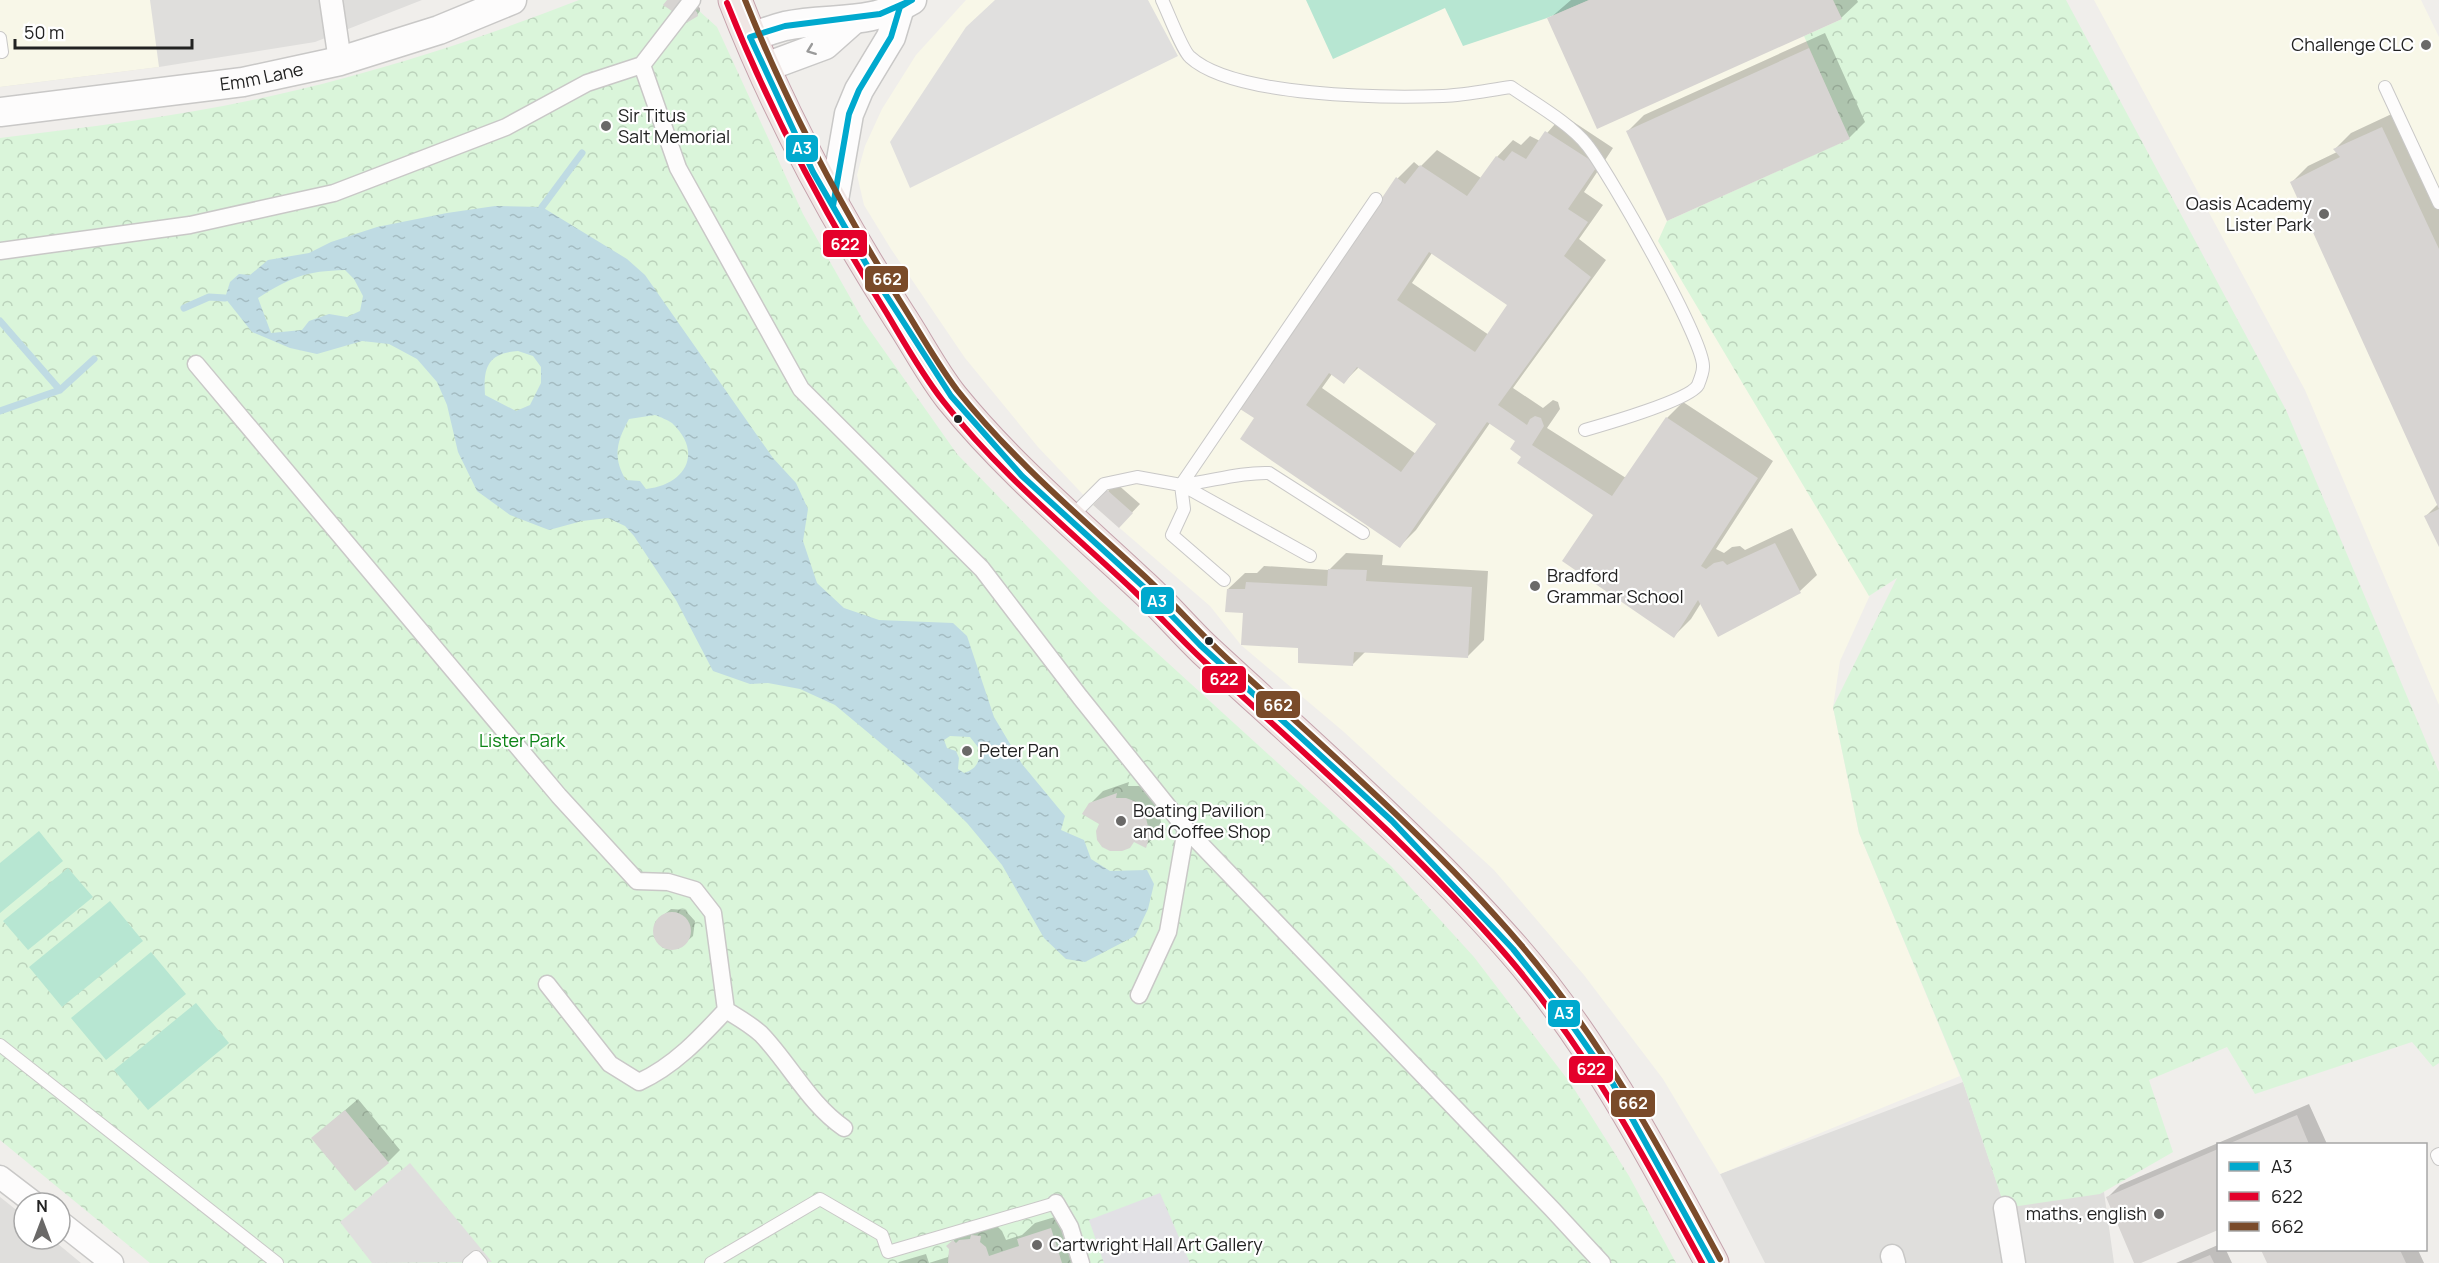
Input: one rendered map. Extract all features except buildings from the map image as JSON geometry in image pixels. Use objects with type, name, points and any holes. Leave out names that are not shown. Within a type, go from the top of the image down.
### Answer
[{"type":"highway","points":[[735,0],[813,172],[868,267],[951,396],[1022,476],[1146,589],[1200,645],[1392,821],[1513,949],[1558,1005],[1613,1084],[1712,1263]]},
{"type":"street","points":[[331,0],[340,61]]},
{"type":"street","name":"Emm Lane","points":[[0,112],[243,82],[340,61],[439,30],[512,0]]},
{"type":"street","points":[[0,251],[190,225],[334,193],[506,127],[587,82],[642,65],[692,0]]},
{"type":"street","points":[[750,37],[786,26],[883,9]]},
{"type":"street","points":[[764,68],[825,45],[883,9]]},
{"type":"street","points":[[833,206],[849,114],[859,90],[891,37],[883,9]]},
{"type":"street","points":[[642,65],[678,168],[801,390],[982,569],[1080,697],[1186,829],[1602,1263]]},
{"type":"street","points":[[195,364],[560,796],[637,880],[668,882],[695,890],[713,913],[726,1010]]},
{"type":"street","points":[[1139,995],[1168,932],[1186,829]]},
{"type":"street","points":[[547,984],[610,1064],[639,1082],[668,1066],[692,1046],[726,1010]]},
{"type":"street","points":[[726,1010],[748,1023],[762,1036],[813,1099],[831,1119],[844,1128]]},
{"type":"street","points":[[0,1177],[18,1191]]},
{"type":"street","points":[[1056,1203],[1070,1227],[1081,1263]]},
{"type":"street","points":[[2005,1208],[2014,1263]]},
{"type":"street","points":[[72,1233],[99,1259]]},
{"type":"lane","points":[[1162,0],[1189,57],[1218,74],[1272,88],[1361,96],[1446,96],[1511,87],[1556,118],[1587,144],[1609,177],[1672,291],[1695,339],[1704,366],[1697,387],[1683,397],[1585,430]]},
{"type":"lane","points":[[0,38],[2,52]]},
{"type":"lane","points":[[2385,87],[2439,202]]},
{"type":"lane","points":[[1224,580],[1172,535],[1184,509],[1181,485],[1376,200]]},
{"type":"lane","points":[[1069,519],[1104,483],[1137,477],[1181,485],[1209,482],[1253,472],[1269,473],[1363,534]]},
{"type":"lane","points":[[1181,485],[1310,556]]},
{"type":"lane","points":[[0,1045],[277,1263]]},
{"type":"lane","points":[[2439,1154],[2437,1155],[2439,1159]]},
{"type":"lane","points":[[711,1263],[820,1199],[882,1235],[888,1252],[1056,1203]]},
{"type":"lane","points":[[469,1263],[476,1257],[481,1263]]},
{"type":"shaded area","points":[[0,0],[422,0],[315,42],[159,67],[0,87]]},
{"type":"shaded area","points":[[0,0],[150,0],[159,67],[0,87]]},
{"type":"shaded area","name":"Bradford Grammar School","points":[[966,0],[2066,0],[1898,577],[1870,595],[1840,661],[1833,707],[1859,833],[1960,1076],[1720,1174],[1663,1079],[1584,975],[1494,870],[1344,732],[1241,645],[1210,606],[1093,505],[1038,447],[965,358],[891,249],[864,205],[857,175],[865,146],[882,109],[916,55]]},
{"type":"shaded area","points":[[995,0],[1148,0],[1178,56],[910,188],[890,142],[966,27]]},
{"type":"shaded area","name":"Oasis Academy Lister Park","points":[[2094,0],[2421,0],[2439,37],[2439,705],[2305,390]]},
{"type":"shaded area","points":[[1963,1082],[2005,1207],[2104,1192],[2114,1263],[1765,1263],[1720,1174]]},
{"type":"shaded area","points":[[410,1163],[492,1262],[372,1263],[340,1222]]},
{"type":"shaded area","points":[[1160,1193],[1190,1263],[1104,1263],[1089,1220]]},
{"type":"shaded area","points":[[0,1197],[12,1206],[12,1251],[66,1251],[81,1263],[0,1263]]},
{"type":"green space","name":"Lister Park","points":[[579,0],[687,0],[717,27],[803,214],[864,322],[957,454],[1100,601],[1391,866],[1474,957],[1571,1084],[1629,1176],[1676,1263],[150,1263],[72,1199],[72,1191],[62,1191],[0,1140],[0,138],[186,113],[297,90],[440,50]]},
{"type":"green space","points":[[1306,0],[1589,0],[1547,18],[1463,46],[1445,8],[1333,59]]},
{"type":"green space","points":[[1833,0],[2066,0],[2286,410],[2439,772],[2439,1063],[2433,1067],[2412,1042],[2255,1094],[2227,1047],[2149,1080],[2173,1152],[2100,1194],[2005,1208],[1963,1082],[1859,833],[1833,707],[1897,578],[1869,596],[1658,241],[1667,221],[1849,139],[1804,36],[1842,19]]},
{"type":"green space","points":[[39,831],[63,861],[0,913],[0,863]]},
{"type":"green space","points":[[68,868],[93,897],[28,950],[3,921]]},
{"type":"green space","points":[[110,901],[143,941],[62,1007],[29,967]]},
{"type":"green space","points":[[151,952],[186,994],[106,1060],[71,1018]]},
{"type":"green space","points":[[196,1003],[229,1043],[148,1110],[114,1070]]},
{"type":"water","points":[[495,206],[542,207],[627,259],[645,275],[773,458],[796,483],[808,509],[803,541],[817,583],[844,608],[879,620],[953,623],[967,636],[994,717],[1022,764],[1065,816],[1061,830],[1084,840],[1091,859],[1110,871],[1147,870],[1154,884],[1148,909],[1135,936],[1085,962],[1066,959],[1044,938],[1002,865],[967,823],[913,770],[835,705],[800,689],[768,683],[750,684],[713,671],[676,600],[625,526],[608,518],[582,521],[549,530],[510,515],[477,491],[458,452],[447,405],[437,382],[417,359],[389,344],[362,341],[317,354],[290,348],[252,332],[225,298],[230,282],[239,274],[250,275],[268,260],[309,253],[331,242],[377,227]],"holes":[[[345,270],[354,279],[363,296],[360,311],[347,317],[329,314],[309,321],[302,330],[271,333],[258,298],[299,276]],[[518,351],[533,356],[541,367],[541,383],[530,405],[516,411],[485,395],[485,377],[490,363],[494,358],[508,352]],[[655,415],[672,423],[682,434],[687,445],[686,466],[680,474],[660,486],[646,489],[640,481],[626,480],[619,464],[618,449],[629,419]],[[950,736],[970,737],[981,751],[976,765],[964,773],[958,769],[959,758],[956,751],[947,748],[944,740]]]},
{"type":"waterway","points":[[542,207],[582,153]]},
{"type":"waterway","points":[[184,308],[209,297],[225,298]]},
{"type":"waterway","points":[[0,321],[60,390]]},
{"type":"waterway","points":[[0,411],[60,390],[94,359]]},
{"type":"transit line","name":"662","points":[[745,0],[778,78],[836,191],[878,265],[957,390],[999,439],[1068,507],[1152,583],[1220,652],[1344,765],[1488,907],[1550,981],[1604,1057],[1675,1177],[1720,1259]]},
{"type":"transit line","name":"A3","points":[[912,0],[880,14],[785,26],[750,37],[813,172],[868,267],[951,396],[1022,476],[1146,589],[1200,645],[1392,821],[1513,949],[1558,1005],[1613,1084],[1712,1263]]},
{"type":"transit line","name":"A3","points":[[833,206],[849,114],[859,90],[891,37],[900,7],[912,0]]},
{"type":"transit line","name":"622","points":[[727,3],[761,83],[799,161],[863,275],[927,380],[943,401],[1009,475],[1132,589],[1206,663],[1399,842],[1507,956],[1563,1028],[1589,1066],[1636,1143],[1702,1263]]},
{"type":"place","name":"Challenge CLC","points":[[2426,45]]},
{"type":"place","name":"Sir Titus Salt Memorial","points":[[606,126]]},
{"type":"place","name":"Oasis Academy Lister Park","points":[[2324,214]]},
{"type":"place","name":"Bradford Grammar School","points":[[1535,586]]},
{"type":"place","name":"Peter Pan","points":[[967,751]]},
{"type":"place","name":"Boating Pavilion and Coffee Shop","points":[[1121,821]]},
{"type":"place","name":"maths, english","points":[[2159,1214]]},
{"type":"place","name":"Cartwright Hall Art Gallery","points":[[1037,1245]]}]
